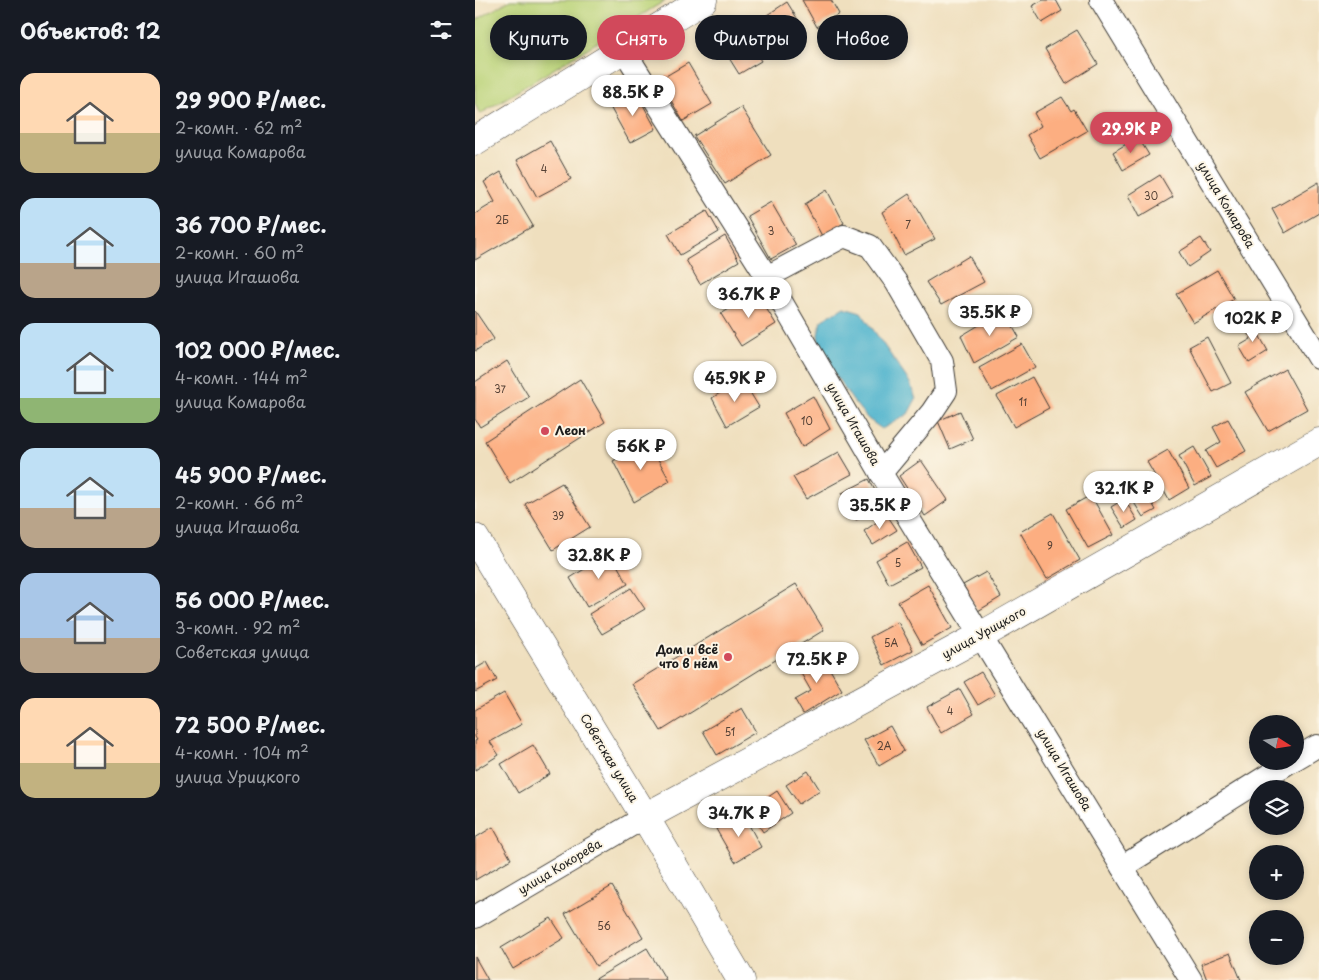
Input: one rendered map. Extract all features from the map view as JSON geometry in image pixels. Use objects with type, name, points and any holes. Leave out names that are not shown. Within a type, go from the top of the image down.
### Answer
[{"type":"main road","points":[[679,15],[703,0]]},
{"type":"main road","points":[[475,141],[605,60]]},
{"type":"main road","name":"улица Урицкого","points":[[645,817],[982,635],[1319,442]]},
{"type":"main road","name":"Советская улица","points":[[475,538],[645,817],[741,980]]},
{"type":"street","name":"улица Комарова","points":[[1101,0],[1319,358]]},
{"type":"street","name":"улица Игашова","points":[[630,60],[767,277],[881,473],[982,635],[1191,980]]},
{"type":"street","points":[[767,277],[844,236],[871,246],[915,314],[942,361],[946,391],[932,412],[881,473]]},
{"type":"street","points":[[1304,754],[1317,746],[1319,747]]},
{"type":"street","points":[[1122,867],[1277,770]]},
{"type":"street","name":"улица Кокорева","points":[[475,917],[645,817]]},
{"type":"green space","points":[[510,0],[666,0],[642,15],[597,15],[597,42],[587,48],[587,15],[490,15],[490,60],[568,60],[480,114],[475,104],[475,21]]},
{"type":"water","points":[[844,307],[861,312],[910,383],[916,399],[908,414],[882,429],[868,419],[853,401],[819,351],[818,334],[822,320]]},
{"type":"building","points":[[802,0],[831,0],[839,14],[817,15],[817,27]]},
{"type":"building","points":[[1043,0],[1056,0],[1062,11],[1042,23],[1032,6]]},
{"type":"building","points":[[787,2],[795,15],[767,15]]},
{"type":"building","points":[[1077,30],[1098,64],[1066,84],[1045,49]]},
{"type":"building","points":[[730,60],[760,60],[761,61],[739,74]]},
{"type":"building","points":[[688,63],[712,104],[683,121],[659,80]]},
{"type":"building","points":[[635,90],[656,129],[630,143],[609,105]]},
{"type":"building","points":[[1062,97],[1071,111],[1074,109],[1087,131],[1040,158],[1027,135],[1041,126],[1034,113]]},
{"type":"building","points":[[741,107],[771,155],[725,184],[694,136]]},
{"type":"building","points":[[1138,137],[1149,155],[1123,170],[1113,152]]},
{"type":"building","points":[[550,141],[571,179],[537,197],[517,160]]},
{"type":"building","points":[[501,172],[533,226],[475,260],[475,214],[495,202],[484,182]]},
{"type":"building","points":[[1160,175],[1173,197],[1139,217],[1128,195]]},
{"type":"building","points":[[1319,182],[1319,213],[1285,233],[1272,209]]},
{"type":"building","points":[[827,190],[844,223],[822,236],[805,204]]},
{"type":"building","points":[[909,194],[935,239],[904,255],[882,212]]},
{"type":"building","points":[[771,202],[796,245],[771,259],[747,216]]},
{"type":"building","points":[[707,211],[719,232],[680,255],[668,234]]},
{"type":"building","points":[[725,236],[739,261],[700,284],[686,260]]},
{"type":"building","points":[[1201,238],[1210,252],[1188,267],[1179,252]]},
{"type":"building","points":[[969,256],[984,282],[941,305],[926,282]]},
{"type":"building","points":[[1217,270],[1234,299],[1193,323],[1176,294]]},
{"type":"building","points":[[756,292],[776,324],[741,346],[721,314]]},
{"type":"building","points":[[1004,310],[1019,337],[974,363],[961,336]]},
{"type":"building","points":[[475,311],[494,339],[475,351]]},
{"type":"building","points":[[1250,319],[1268,351],[1249,363],[1239,346],[1251,339],[1242,324]]},
{"type":"building","points":[[1207,337],[1231,383],[1213,392],[1189,347]]},
{"type":"building","points":[[1022,344],[1035,367],[992,391],[979,368]]},
{"type":"building","points":[[507,361],[529,397],[480,427],[475,419],[475,382]]},
{"type":"building","points":[[1285,369],[1307,409],[1268,431],[1245,392]]},
{"type":"building","points":[[1032,377],[1049,408],[1014,427],[997,396]]},
{"type":"building","name":"Леон","points":[[580,379],[605,422],[510,483],[485,441]]},
{"type":"building","points":[[742,379],[759,407],[727,426],[712,398]]},
{"type":"building","points":[[813,396],[830,429],[802,447],[784,413]]},
{"type":"building","points":[[960,411],[973,439],[950,449],[938,421]]},
{"type":"building","points":[[1228,419],[1246,451],[1216,468],[1206,451],[1221,442],[1213,427]]},
{"type":"building","points":[[648,441],[670,481],[634,502],[613,461]]},
{"type":"building","points":[[1194,447],[1211,477],[1195,486],[1179,456]]},
{"type":"building","points":[[1168,450],[1189,488],[1169,500],[1147,462]]},
{"type":"building","points":[[839,452],[852,474],[806,499],[793,477]]},
{"type":"building","points":[[921,460],[948,500],[925,516],[899,476]]},
{"type":"building","points":[[869,479],[883,506],[856,520],[842,493]]},
{"type":"building","points":[[562,483],[590,527],[553,550],[525,504]]},
{"type":"building","points":[[1146,493],[1156,510],[1143,517],[1133,501]]},
{"type":"building","points":[[1091,495],[1113,535],[1088,548],[1066,509]]},
{"type":"building","points":[[1124,499],[1137,520],[1124,528],[1111,507]]},
{"type":"building","points":[[1053,513],[1080,560],[1047,579],[1020,532]]},
{"type":"building","points":[[887,515],[897,530],[873,545],[864,531]]},
{"type":"building","points":[[907,542],[921,567],[889,584],[876,560]]},
{"type":"building","points":[[610,553],[628,584],[587,607],[570,578]]},
{"type":"building","points":[[986,572],[1001,597],[978,611],[963,585]]},
{"type":"building","name":"Дом и всё что в нём","points":[[796,584],[824,630],[661,731],[632,684]]},
{"type":"building","points":[[928,585],[952,628],[922,645],[898,602]]},
{"type":"building","points":[[631,588],[645,609],[602,634],[589,614]]},
{"type":"building","points":[[898,622],[913,650],[884,665],[870,637]]},
{"type":"building","points":[[821,654],[842,690],[803,714],[795,700],[811,691],[798,668]]},
{"type":"building","points":[[487,662],[497,680],[475,692],[475,669]]},
{"type":"building","points":[[981,672],[995,695],[978,705],[964,682]]},
{"type":"building","points":[[960,689],[974,714],[941,733],[927,707]]},
{"type":"building","points":[[504,693],[522,724],[490,742],[499,755],[475,770],[475,741],[477,740],[475,737],[475,710]]},
{"type":"building","points":[[742,708],[756,732],[717,755],[703,731]]},
{"type":"building","points":[[890,726],[904,751],[879,766],[864,740]]},
{"type":"building","points":[[533,745],[550,774],[518,793],[501,764]]},
{"type":"building","points":[[808,771],[820,790],[799,804],[786,785]]},
{"type":"building","points":[[777,791],[791,813],[763,832],[749,810]]},
{"type":"building","points":[[743,814],[761,847],[735,862],[716,829]]},
{"type":"building","points":[[493,827],[511,859],[475,880],[475,838]]},
{"type":"building","points":[[612,886],[643,937],[596,966],[565,914]]},
{"type":"building","points":[[551,918],[564,938],[513,969],[501,948]]},
{"type":"building","points":[[647,948],[666,980],[594,980]]},
{"type":"building","points":[[1230,953],[1241,980],[1207,980],[1201,964]]},
{"type":"building","points":[[475,957],[488,980],[475,980]]},
{"type":"place","name":"Леон","points":[[545,431]]},
{"type":"place","name":"Дом и всё что в нём","points":[[728,657]]}]
